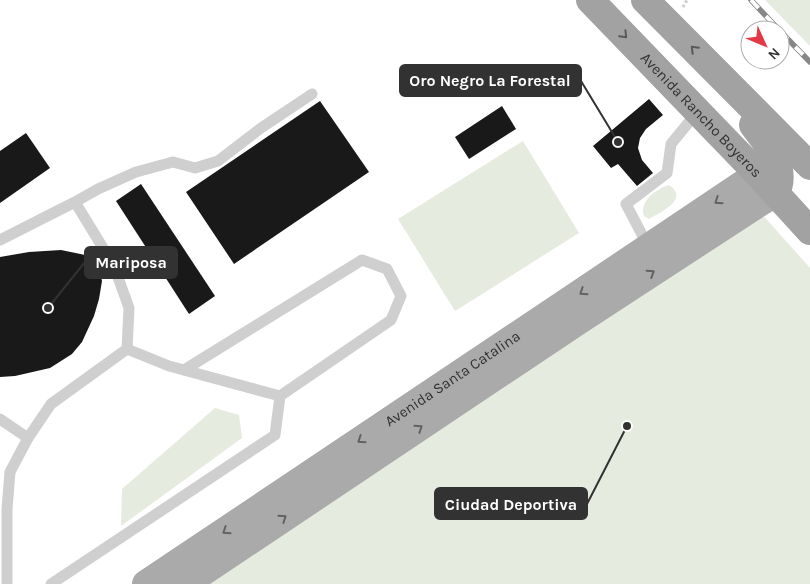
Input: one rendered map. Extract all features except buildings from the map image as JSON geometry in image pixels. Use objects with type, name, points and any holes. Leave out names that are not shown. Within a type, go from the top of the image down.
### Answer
[{"type":"highway","name":"Avenida Rancho Boyeros","points":[[590,0],[773,189],[810,231]]},
{"type":"highway","points":[[645,0],[810,166]]},
{"type":"highway","points":[[728,83],[744,113],[770,149],[773,189]]},
{"type":"highway","points":[[773,189],[792,168],[810,176]]},
{"type":"main road","name":"Avenida Santa Catalina","points":[[146,584],[649,248],[773,189]]},
{"type":"main road","name":"Avenida Santa Catalina","points":[[185,584],[773,189]]},
{"type":"lane","points":[[0,240],[98,189],[136,172],[173,162],[195,168],[218,161],[312,94]]},
{"type":"lane","points":[[649,248],[626,204],[667,173],[671,144],[698,111]]},
{"type":"lane","points":[[74,202],[114,266],[129,308],[127,349]]},
{"type":"lane","points":[[127,349],[169,366],[280,396],[391,320],[401,296],[388,269],[362,260],[184,370]]},
{"type":"lane","points":[[7,584],[4,511],[10,472],[28,438],[51,404],[127,349]]},
{"type":"lane","points":[[51,584],[276,435],[280,396]]},
{"type":"lane","points":[[0,419],[28,438]]},
{"type":"shaded area","points":[[765,0],[810,0],[810,46],[790,26],[790,20],[785,20]]},
{"type":"shaded area","points":[[523,141],[579,233],[455,311],[398,219]]},
{"type":"shaded area","points":[[669,185],[675,190],[676,195],[671,205],[649,219],[644,216],[644,205],[650,196],[659,189]]},
{"type":"shaded area","points":[[760,212],[810,268],[810,584],[210,584]]},
{"type":"shaded area","points":[[215,408],[239,415],[242,438],[121,526],[122,489]]},
{"type":"railway","points":[[751,0],[770,20]]},
{"type":"railway","points":[[790,41],[810,62]]},
{"type":"place","name":"Oro Negro La Forestal","points":[[618,142]]},
{"type":"place","name":"Mariposa","points":[[48,308]]},
{"type":"place","name":"Ciudad Deportiva","points":[[627,426]]}]
